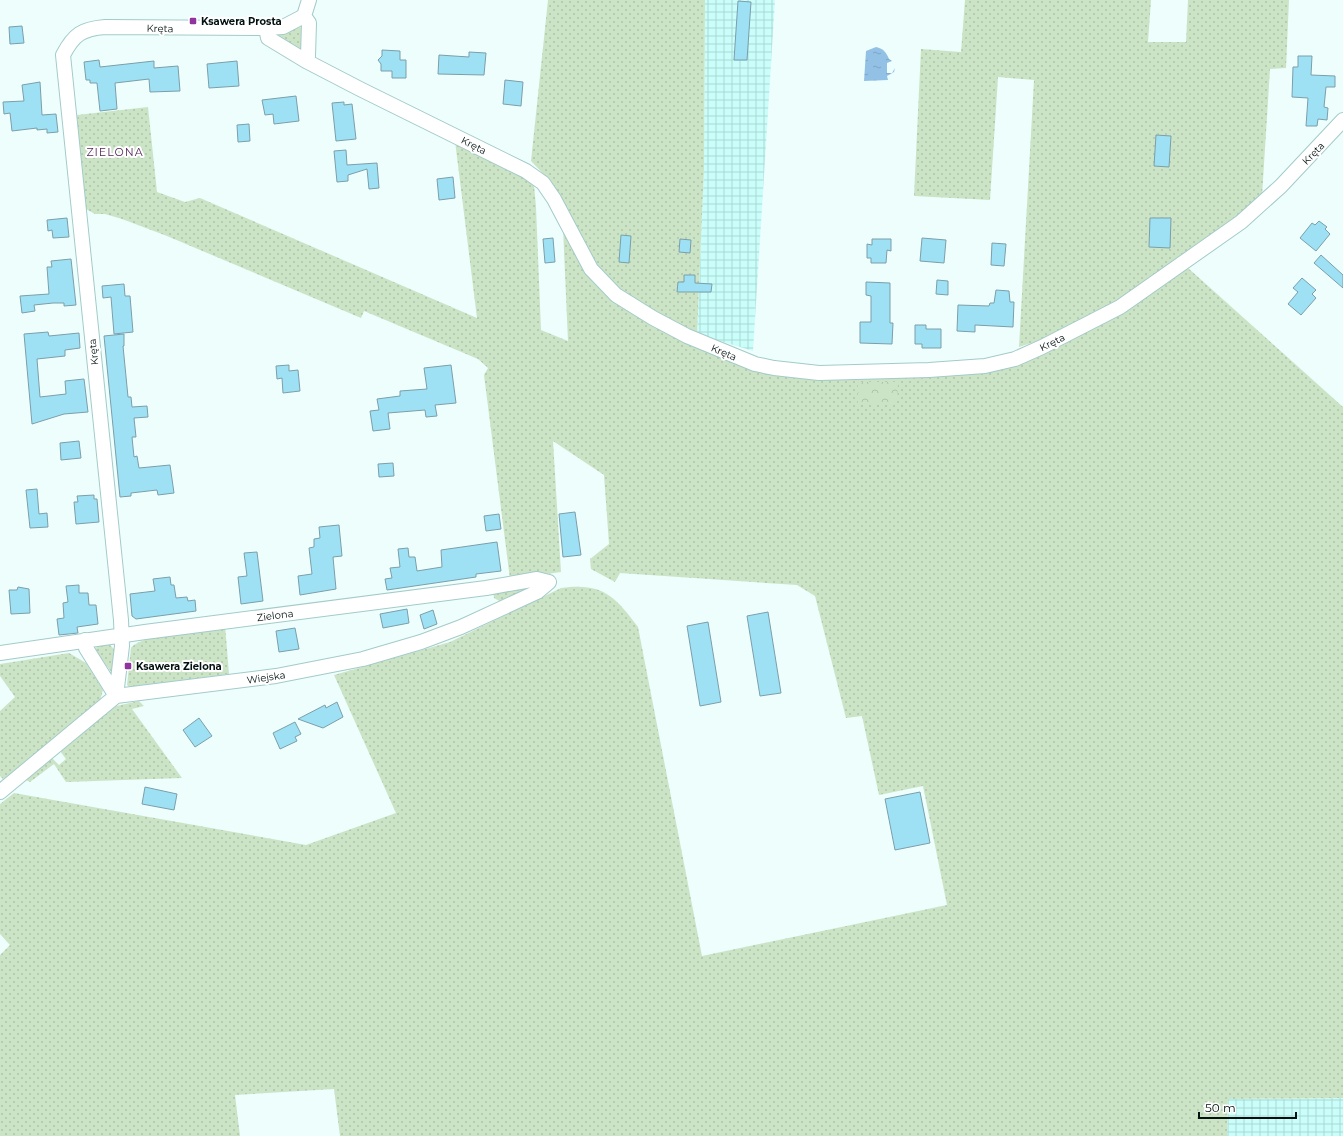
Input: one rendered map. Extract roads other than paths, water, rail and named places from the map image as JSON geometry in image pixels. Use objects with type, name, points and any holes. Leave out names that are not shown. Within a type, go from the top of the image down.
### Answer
[{"type":"street","points":[[266,28],[283,27],[304,16],[309,0]]},
{"type":"street","points":[[304,16],[309,23],[308,56],[306,60]]},
{"type":"street","name":"Kręta","points":[[116,696],[122,635],[63,55],[76,36],[89,29],[105,27],[266,28],[268,38],[306,60],[526,171],[543,183],[554,199],[592,270],[616,295],[653,318],[688,336],[755,364],[819,373],[985,366],[1015,359],[1042,347],[1120,308],[1241,222],[1282,186],[1343,120]]},
{"type":"street","name":"Zielona","points":[[0,653],[122,635],[486,588],[536,579],[549,582]]},
{"type":"street","name":"Wiejska","points":[[116,696],[276,676],[363,659],[421,642],[461,627],[537,592],[549,582]]},
{"type":"street","points":[[0,792],[116,696],[86,648],[85,640]]},
{"type":"water","points":[[876,47],[884,51],[892,61],[887,63],[887,73],[892,73],[895,68],[894,72],[887,76],[888,80],[864,81],[866,51]]},
{"type":"place","name":"Ksawera Prosta","points":[[193,21]]},
{"type":"place","name":"Ksawera Zielona","points":[[128,666]]},
{"type":"district","name":"ZIELONA","points":[[115,152]]}]
